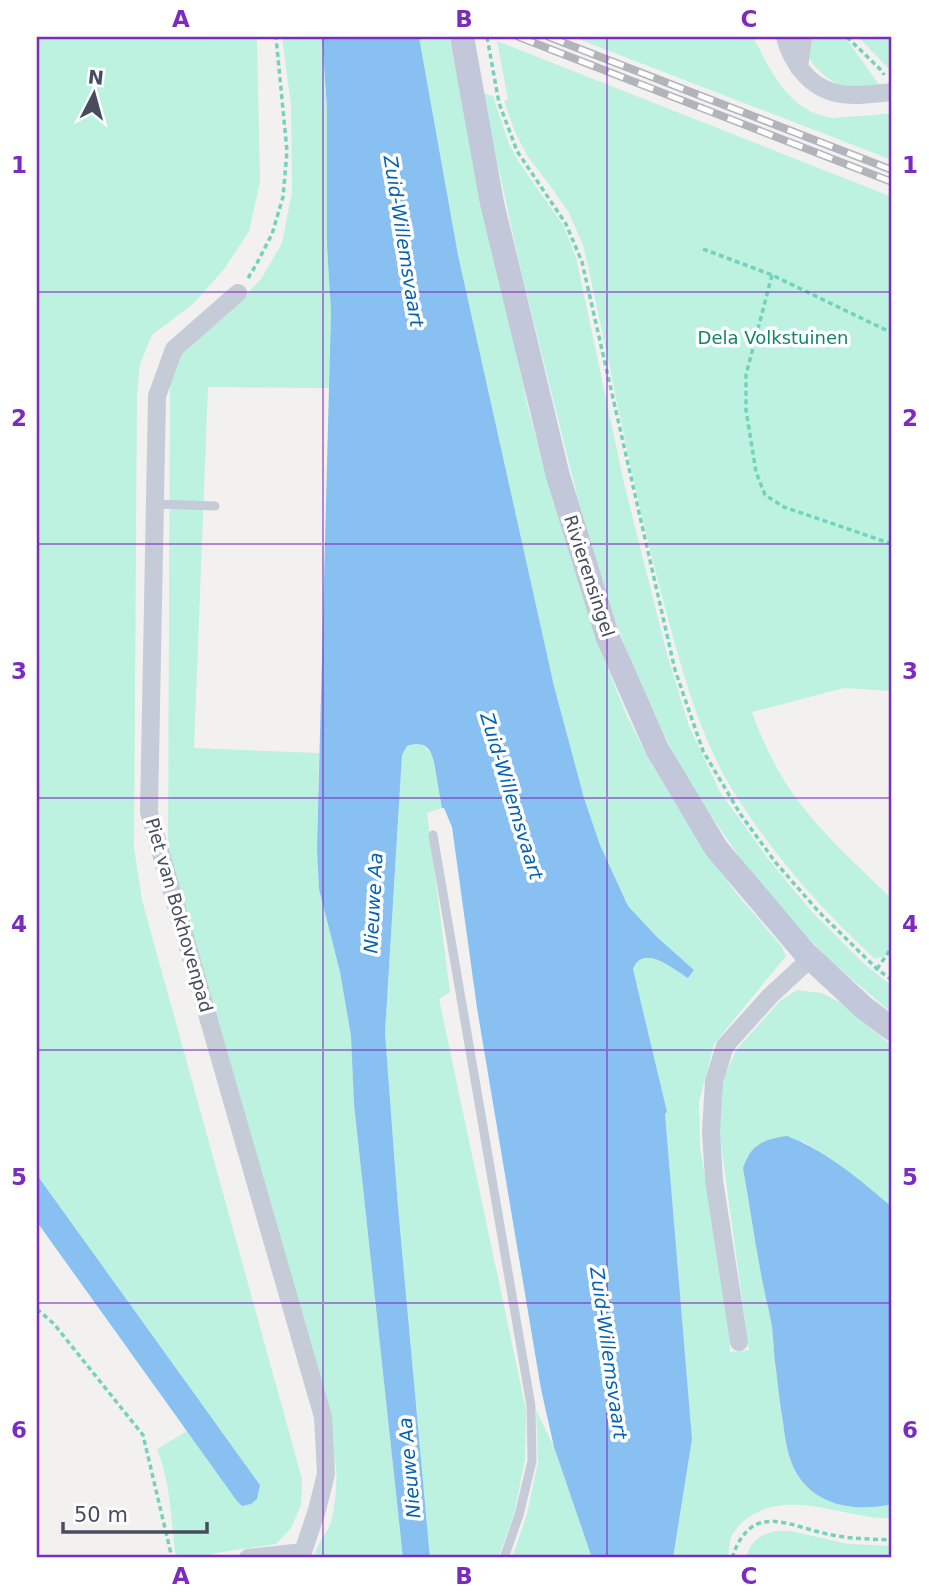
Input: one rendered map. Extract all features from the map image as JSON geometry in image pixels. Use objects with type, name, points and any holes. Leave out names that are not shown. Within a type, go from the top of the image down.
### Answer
[{"type":"main road","name":"Rivierensingel","points":[[462,37],[492,203],[558,476],[608,638],[657,749],[716,848],[811,958],[863,1007],[892,1029]]},
{"type":"street","points":[[785,37],[790,55],[800,68],[809,79],[828,92],[841,95],[889,92]]},
{"type":"street","points":[[800,68],[803,37]]},
{"type":"street","name":"Piet van Bokhovenpad","points":[[238,293],[174,349],[157,396],[149,812],[323,1417],[326,1475],[304,1555],[248,1558]]},
{"type":"street","points":[[739,1342],[714,1180],[711,1132],[714,1081],[725,1046],[770,996],[811,958]]},
{"type":"lane","points":[[154,504],[215,506]]},
{"type":"lane","points":[[433,835],[531,1406],[531,1461],[519,1515],[504,1558]]},
{"type":"path","points":[[238,293],[272,234],[282,197],[287,151],[276,37]]},
{"type":"path","points":[[487,37],[499,103],[517,151],[566,224],[582,262],[675,670],[703,751],[741,815],[776,863],[819,912],[877,969],[892,980]]},
{"type":"path","points":[[847,37],[883,72],[889,92]]},
{"type":"path","points":[[703,249],[772,275],[890,332],[892,337]]},
{"type":"path","points":[[772,275],[746,375],[746,410],[756,472],[765,495],[784,507],[892,544]]},
{"type":"path","points":[[877,969],[892,947]]},
{"type":"path","points":[[37,1309],[54,1324],[143,1435],[172,1558]]},
{"type":"path","points":[[732,1558],[745,1532],[764,1522],[788,1523],[845,1537],[892,1540]]},
{"type":"green space","points":[[37,37],[257,37],[260,182],[249,231],[225,268],[194,303],[152,335],[140,364],[137,394],[134,848],[142,900],[302,1479],[301,1505],[291,1528],[276,1544],[200,1558],[178,1558],[175,1552],[167,1486],[157,1449],[187,1431],[242,1505],[251,1504],[257,1499],[260,1485],[37,1175]]},
{"type":"green space","points":[[282,37],[322,37],[327,108],[327,246],[331,311],[329,388],[208,387],[194,748],[319,753],[319,889],[340,972],[351,1036],[354,1104],[403,1558],[315,1558],[333,1515],[336,1465],[168,850],[170,377],[174,354],[228,314],[261,279],[282,243],[292,192],[291,105]]},
{"type":"green space","points":[[419,37],[449,37],[528,408],[554,505],[559,513],[603,657],[627,716],[649,760],[701,845],[736,893],[782,947],[786,956],[714,1044],[699,1102],[700,1146],[729,1323],[730,1352],[749,1350],[717,1115],[723,1079],[737,1049],[780,1001],[797,990],[822,993],[841,1003],[892,1046],[892,1207],[834,1161],[804,1142],[765,1141],[755,1147],[746,1158],[743,1168],[771,1322],[785,1435],[794,1468],[805,1485],[827,1500],[866,1507],[892,1504],[892,1518],[804,1505],[773,1507],[759,1512],[739,1526],[731,1537],[728,1558],[673,1558],[692,1439],[667,1113],[633,969],[644,958],[651,958],[667,964],[688,978],[694,970],[628,906],[600,845],[584,798],[554,686],[458,255]]},
{"type":"green space","points":[[573,37],[753,37],[773,74],[801,106],[830,118],[892,113],[892,160]]},
{"type":"green space","points":[[810,37],[845,37],[880,86],[846,87],[829,79],[810,59],[807,50]]},
{"type":"green space","points":[[859,37],[892,37],[892,72],[861,40]]},
{"type":"green space","name":"Dela Volkstuinen","points":[[497,41],[892,197],[892,691],[844,688],[752,712],[765,744],[792,793],[832,841],[892,899],[892,944],[884,956],[875,959],[817,901],[782,860],[735,794],[702,728],[679,658],[650,551],[583,245],[569,213],[528,157],[515,132],[504,101],[508,99]]},
{"type":"green space","points":[[482,93],[493,96],[509,144],[563,225],[576,257],[624,483],[667,654],[689,726],[720,792],[769,860],[812,912],[863,963],[892,986],[892,1013],[826,957],[743,862],[678,762],[638,682],[614,617],[580,507],[521,271]]},
{"type":"green space","points":[[415,743],[423,745],[432,755],[442,808],[427,813],[450,992],[439,999],[526,1410],[525,1460],[514,1514],[498,1558],[430,1558],[385,1033],[402,755],[407,746]]},
{"type":"green space","points":[[536,1410],[554,1447],[592,1558],[512,1558],[527,1514],[538,1462]]},
{"type":"green space","points":[[774,1531],[790,1531],[848,1544],[892,1546],[892,1558],[746,1558],[756,1540]]},
{"type":"water","points":[[322,37],[419,37],[458,255],[554,686],[584,798],[600,845],[628,906],[694,970],[688,978],[667,964],[651,958],[644,958],[633,969],[667,1112],[665,1114],[692,1439],[673,1558],[592,1558],[554,1447],[541,1389],[477,1008],[452,827],[442,808],[432,755],[426,747],[415,744],[407,746],[402,755],[385,1033],[430,1558],[403,1558],[354,1104],[351,1036],[340,972],[319,889],[317,849],[331,311],[327,246],[327,108]]},
{"type":"water","points":[[787,1136],[829,1158],[892,1207],[892,1504],[852,1507],[827,1500],[805,1485],[789,1455],[771,1322],[743,1168],[759,1144]]},
{"type":"water","points":[[37,1175],[260,1485],[257,1499],[251,1504],[242,1506],[237,1501],[37,1222]]},
{"type":"railway","points":[[519,37],[892,182]]},
{"type":"railway","points":[[549,37],[892,170]]},
{"type":"water label","name":"Zuid-Willemsvaart","points":[[404,241]]},
{"type":"water label","name":"Zuid-Willemsvaart","points":[[512,796]]},
{"type":"water label","name":"Nieuwe Aa","points":[[373,903]]},
{"type":"water label","name":"Zuid-Willemsvaart","points":[[609,1353]]},
{"type":"water label","name":"Nieuwe Aa","points":[[409,1468]]}]
